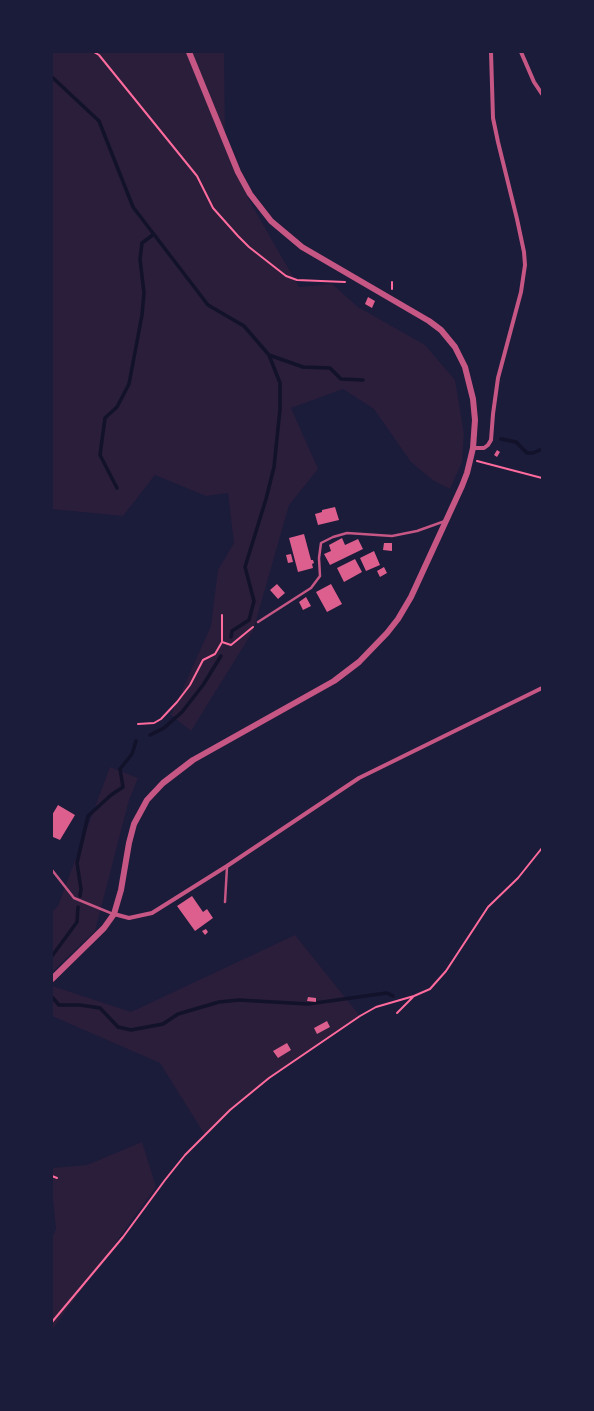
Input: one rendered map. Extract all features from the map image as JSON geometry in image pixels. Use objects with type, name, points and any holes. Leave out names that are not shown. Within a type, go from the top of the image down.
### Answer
[{"type":"street","points":[[52,979],[104,928],[114,914],[121,890],[129,843],[134,824],[153,793],[174,773],[188,763],[320,689],[347,671],[364,657],[387,633],[406,607],[446,521],[464,479],[473,448],[475,420],[473,399],[465,367],[455,347],[430,321],[293,241],[271,221],[256,203],[238,172],[189,52]]},
{"type":"street","points":[[473,448],[484,448],[491,440],[498,378],[521,292],[525,265],[524,252],[517,219],[493,118],[491,52]]},
{"type":"street","points":[[521,52],[542,94]]},
{"type":"street","points":[[114,914],[129,918],[152,913],[359,778],[542,688]]},
{"type":"lane","points":[[258,622],[311,588],[320,576],[321,543],[333,537],[347,533],[392,536],[417,531],[446,521]]},
{"type":"lane","points":[[225,902],[226,866]]},
{"type":"lane","points":[[52,870],[74,898],[114,914]]},
{"type":"path","points":[[94,52],[100,55],[197,176],[213,208],[249,247],[286,276],[297,280],[351,282],[360,280]]},
{"type":"path","points":[[471,459],[542,478]]},
{"type":"path","points":[[138,724],[154,723],[161,719],[190,685],[203,660],[215,654],[222,642],[222,615]]},
{"type":"path","points":[[222,642],[231,645],[258,622]]},
{"type":"path","points":[[52,1322],[123,1237],[185,1155],[230,1110],[269,1078],[376,1006],[414,996],[430,989],[446,971],[488,907],[518,878],[542,848]]},
{"type":"path","points":[[397,1013],[414,996]]},
{"type":"path","points":[[52,1176],[57,1178]]},
{"type":"shaded area","points":[[52,52],[224,52],[225,146],[250,202],[299,287],[332,284],[358,307],[425,345],[455,380],[464,434],[462,462],[450,489],[434,481],[411,462],[374,409],[343,389],[291,408],[318,469],[289,505],[253,631],[191,731],[171,715],[211,626],[218,570],[234,543],[228,493],[206,496],[155,475],[123,516],[52,509]]},
{"type":"shaded area","points":[[110,767],[138,778],[129,800],[95,931],[52,972],[52,912],[58,906]]},
{"type":"shaded area","points":[[295,935],[360,1016],[269,1078],[230,1110],[205,1135],[160,1063],[52,1016],[52,986],[131,1012]]},
{"type":"shaded area","points":[[142,1142],[156,1187],[52,1330],[52,1238],[56,1229],[52,1190],[52,1168],[87,1165]]},
{"type":"building","points":[[368,297],[375,301],[372,308],[365,304]]},
{"type":"building","points":[[497,450],[500,452],[497,457],[494,455]]},
{"type":"building","points":[[335,507],[339,520],[318,525],[315,514],[322,512],[322,510]]},
{"type":"building","points":[[304,534],[311,560],[313,560],[314,563],[312,564],[313,568],[298,572],[289,538]]},
{"type":"building","points":[[342,538],[345,545],[358,539],[363,549],[330,565],[324,554],[331,551],[329,545]]},
{"type":"building","points":[[384,543],[392,543],[392,551],[383,550]]},
{"type":"building","points":[[374,551],[380,565],[366,571],[360,558]]},
{"type":"building","points":[[291,554],[293,562],[288,563],[286,555]]},
{"type":"building","points":[[355,559],[362,572],[344,582],[337,568]]},
{"type":"building","points":[[384,567],[387,573],[380,577],[377,571]]},
{"type":"building","points":[[277,584],[285,593],[278,599],[270,590]]},
{"type":"building","points":[[331,584],[342,604],[327,612],[316,592]]},
{"type":"building","points":[[306,597],[311,606],[303,610],[299,602]]},
{"type":"building","points":[[58,805],[75,815],[60,840],[53,837],[52,839],[52,815]]},
{"type":"building","points":[[192,896],[203,912],[207,909],[213,918],[195,931],[177,906]]},
{"type":"building","points":[[206,929],[208,932],[205,935],[202,931]]},
{"type":"building","points":[[308,997],[316,998],[316,1002],[307,1001]]},
{"type":"building","points":[[327,1021],[330,1027],[317,1034],[314,1028]]},
{"type":"building","points":[[287,1043],[291,1050],[278,1058],[273,1051]]},
{"type":"waterway","points":[[52,77],[99,121],[133,207],[208,305],[244,326],[269,355],[280,383],[280,409],[274,467],[266,499],[245,567],[254,601],[249,620],[232,631],[231,637]]},
{"type":"waterway","points":[[117,488],[100,455],[105,418],[117,407],[129,384],[142,315],[144,293],[140,259],[142,243],[154,234]]},
{"type":"waterway","points":[[269,355],[303,367],[330,368],[341,379],[363,380]]},
{"type":"waterway","points":[[501,439],[516,442],[527,453],[533,453],[542,449]]},
{"type":"waterway","points":[[150,735],[164,728],[182,712],[203,685],[221,656]]},
{"type":"waterway","points":[[80,896],[81,889],[77,863],[88,816],[111,795],[123,787],[120,769],[132,754],[136,741]]},
{"type":"waterway","points":[[52,956],[77,922],[78,907]]},
{"type":"waterway","points":[[52,997],[59,1005],[80,1005],[100,1008],[118,1027],[131,1030],[163,1024],[178,1014],[219,1002],[239,1000],[308,1004],[387,993],[393,996]]}]
